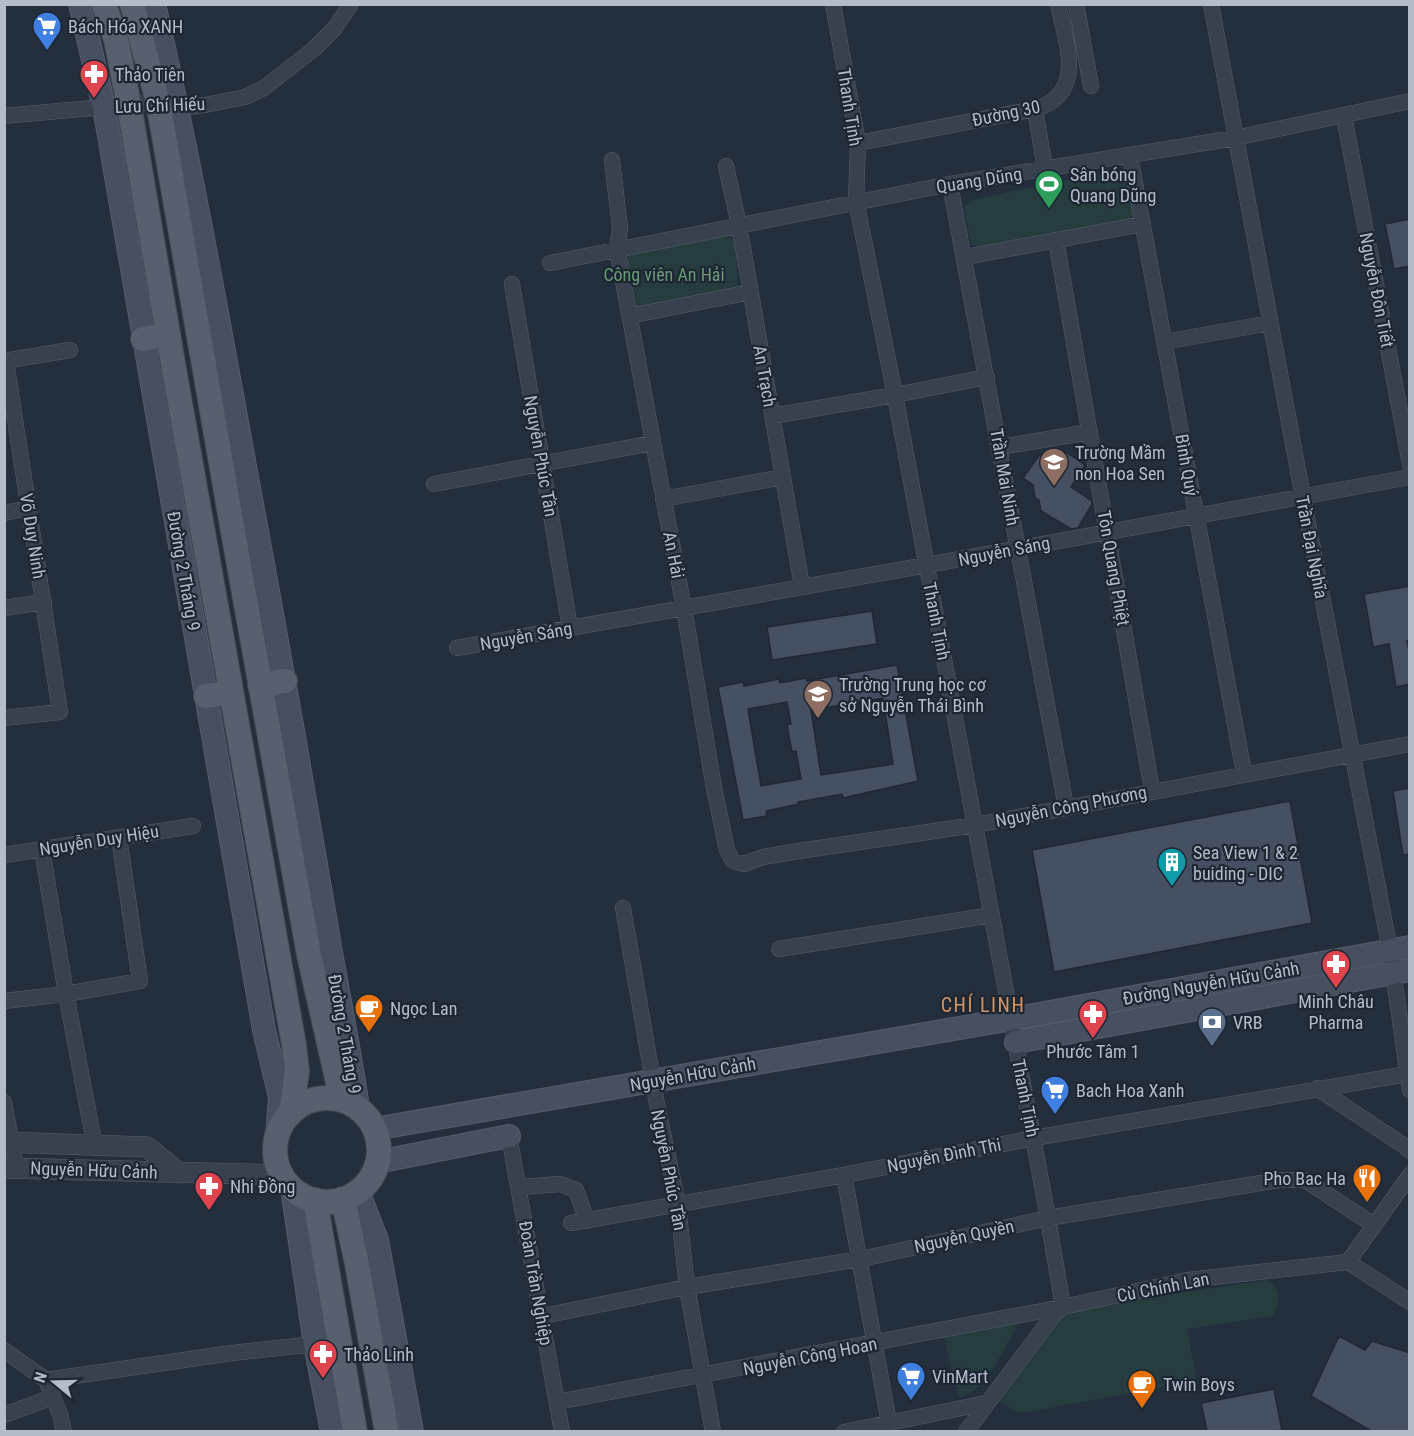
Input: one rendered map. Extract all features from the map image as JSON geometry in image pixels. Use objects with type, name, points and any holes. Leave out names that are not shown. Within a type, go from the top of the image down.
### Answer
[{"type":"main road","name":"Đường 2 Tháng 9","points":[[80,4],[104,107],[264,1030],[280,1097],[277,1138]]},
{"type":"main road","name":"Đường 2 Tháng 9","points":[[104,4],[116,40],[129,105],[294,1045],[297,1071],[291,1113]]},
{"type":"main road","name":"Đường 2 Tháng 9","points":[[132,4],[168,105]]},
{"type":"main road","name":"Đường 2 Tháng 9","points":[[154,4],[168,105],[208,323],[285,681],[336,983],[350,1048],[350,1104]]},
{"type":"main road","name":"Đường 2 Tháng 9","points":[[208,323],[260,685],[309,955],[350,1104]]},
{"type":"main road","points":[[143,339],[168,334]]},
{"type":"main road","points":[[260,685],[285,681]]},
{"type":"main road","points":[[206,696],[231,692]]},
{"type":"main road","name":"Đường Nguyễn Hữu Cảnh","points":[[1012,1019],[1400,948]]},
{"type":"main road","name":"Đường Nguyễn Hữu Cảnh","points":[[1016,1042],[1402,971]]},
{"type":"main road","name":"Nguyễn Hữu Cảnh","points":[[374,1129],[1012,1019]]},
{"type":"main road","points":[[287,1182],[303,1196],[315,1200],[329,1202],[351,1195],[371,1177],[377,1162],[378,1145],[374,1129],[368,1118],[350,1104],[332,1098],[316,1099],[304,1103],[291,1113],[282,1124],[277,1138],[276,1155],[287,1182],[332,1431]]},
{"type":"main road","points":[[377,1162],[509,1136]]},
{"type":"main road","points":[[351,1195],[357,1264],[387,1431]]},
{"type":"main road","points":[[351,1195],[377,1240],[412,1431]]},
{"type":"main road","points":[[315,1200],[355,1431]]},
{"type":"street","name":"Lưu Chí Hiếu","points":[[4,116],[129,105],[227,102],[245,97],[264,88],[315,48],[334,29],[351,4]]},
{"type":"street","name":"Thanh Tịnh","points":[[833,4],[858,144],[856,201],[895,395],[1012,1019],[1063,1307]]},
{"type":"street","name":"Đường 30","points":[[858,144],[1035,109],[1059,97],[1067,82],[1070,66],[1058,4]]},
{"type":"street","points":[[1076,4],[1091,86]]},
{"type":"street","name":"Trần Đại Nghĩa","points":[[1211,4],[1353,754],[1400,948],[1407,1074],[1410,1090]]},
{"type":"street","name":"Quang Dũng","points":[[550,263],[856,201],[1235,138],[1410,101]]},
{"type":"street","points":[[1035,109],[1045,169]]},
{"type":"street","name":"Nguyễn Đôn Tiết","points":[[1344,116],[1410,464]]},
{"type":"street","name":"Bình Quý","points":[[1130,156],[1244,773]]},
{"type":"street","name":"An Hải","points":[[612,160],[620,228],[617,249],[684,608],[714,788],[727,850],[733,861]]},
{"type":"street","name":"An Trạch","points":[[726,166],[739,225],[802,586]]},
{"type":"street","name":"Trần Mai Ninh","points":[[950,184],[1066,807]]},
{"type":"street","points":[[965,257],[1143,224]]},
{"type":"street","name":"Tôn Quang Phiệt","points":[[1056,240],[1152,790]]},
{"type":"street","name":"Nguyễn Phúc Tần","points":[[512,284],[570,628]]},
{"type":"street","points":[[629,316],[751,292]]},
{"type":"street","points":[[1164,342],[1270,323]]},
{"type":"street","points":[[5,361],[70,350]]},
{"type":"street","name":"Võ Duy Ninh","points":[[4,718],[60,712],[5,361]]},
{"type":"street","points":[[772,416],[895,395],[987,376]]},
{"type":"street","points":[[999,447],[1090,432]]},
{"type":"street","points":[[434,484],[653,443]]},
{"type":"street","points":[[663,499],[783,477]]},
{"type":"street","name":"Nguyễn Sáng","points":[[457,648],[927,566],[1107,531],[1410,477]]},
{"type":"street","points":[[4,513],[29,508]]},
{"type":"street","points":[[4,608],[44,602]]},
{"type":"street","name":"Nguyễn Công Phương","points":[[733,861],[744,864],[763,857],[975,825],[1152,790],[1410,744]]},
{"type":"street","name":"Nguyễn Duy Hiệu","points":[[4,855],[193,826]]},
{"type":"street","points":[[4,1001],[66,994],[140,981],[119,837]]},
{"type":"street","points":[[42,850],[95,1146]]},
{"type":"street","name":"Nguyễn Phúc Tần","points":[[623,908],[657,1104],[678,1205],[687,1287],[713,1431]]},
{"type":"street","points":[[779,949],[992,915]]},
{"type":"street","name":"Nguyễn Đình Thi","points":[[571,1223],[844,1175],[1034,1137],[1407,1074]]},
{"type":"street","points":[[1317,1088],[1410,1151]]},
{"type":"street","points":[[4,1102],[10,1168]]},
{"type":"street","name":"Đoàn Trần Nghiệp","points":[[509,1136],[562,1431]]},
{"type":"street","name":"Nguyễn Hữu Cảnh","points":[[8,1142],[147,1147],[179,1173]]},
{"type":"street","name":"Nguyễn Hữu Cảnh","points":[[10,1168],[179,1173]]},
{"type":"street","points":[[179,1173],[287,1182]]},
{"type":"street","points":[[1410,1174],[1348,1262],[1410,1302]]},
{"type":"street","points":[[844,1175],[889,1423]]},
{"type":"street","name":"Nguyễn Quyền","points":[[543,1316],[687,1287],[860,1259],[1048,1218],[1279,1180],[1305,1180],[1374,1225]]},
{"type":"street","points":[[519,1187],[560,1184],[576,1190],[586,1221]]},
{"type":"street","name":"Cù Chính Lan","points":[[1063,1307],[1188,1280],[1348,1262]]},
{"type":"street","points":[[966,1431],[1055,1313],[1063,1307]]},
{"type":"street","name":"Nguyễn Công Hoan","points":[[557,1402],[1063,1307]]},
{"type":"street","points":[[46,1380],[210,1356],[315,1344]]},
{"type":"street","points":[[4,1350],[46,1380],[64,1431]]},
{"type":"street","points":[[4,1415],[53,1397]]},
{"type":"street","points":[[844,1431],[986,1403]]},
{"type":"green space","points":[[1118,169],[1129,174],[1136,212],[1128,221],[981,248],[971,244],[964,207],[972,200]]},
{"type":"green space","name":"Công viên An Hải","points":[[723,234],[733,240],[736,249],[738,287],[635,308],[623,256]]},
{"type":"green space","points":[[1267,1280],[1275,1287],[1278,1296],[1273,1316],[1187,1329],[1196,1376],[1192,1382],[1022,1413],[1001,1402],[1000,1397],[1059,1315],[1085,1307]]},
{"type":"green space","points":[[1013,1320],[1016,1326],[1014,1333],[985,1380],[969,1394],[959,1398],[942,1331]]},
{"type":"building","points":[[1410,219],[1410,266],[1394,269],[1385,224]]},
{"type":"building","points":[[1063,450],[1085,465],[1071,487],[1092,501],[1078,528],[1071,529],[1041,511],[1039,500],[1035,498],[1033,485],[1023,478],[1040,454],[1054,463]]},
{"type":"building","points":[[1410,586],[1410,641],[1407,641],[1410,654],[1410,684],[1396,687],[1389,644],[1373,647],[1364,594]]},
{"type":"building","points":[[872,611],[877,644],[772,660],[767,627]]},
{"type":"building","points":[[897,665],[918,781],[843,798],[842,794],[798,802],[799,804],[766,811],[767,816],[743,820],[718,687],[743,682],[744,686],[779,679],[780,683],[806,678],[807,681]],"holes":[[[883,698],[893,764],[821,775],[811,710]],[[787,702],[791,724],[787,725],[792,752],[796,751],[801,779],[761,786],[748,709]]]},
{"type":"building","points":[[1410,788],[1410,854],[1403,855],[1393,791]]},
{"type":"building","name":"Sea View 1 & 2 buiding - DIC","points":[[1290,801],[1312,923],[1054,972],[1032,850]]},
{"type":"building","points":[[1339,1336],[1365,1350],[1372,1341],[1410,1353],[1410,1431],[1371,1431],[1311,1396]]},
{"type":"building","points":[[1274,1389],[1282,1431],[1207,1431],[1201,1403]]},
{"type":"place","name":"Bách Hóa XANH","points":[[47,52]]},
{"type":"place","name":"Thảo Tiên","points":[[94,100]]},
{"type":"place","name":"Sân bóng Quang Dũng","points":[[1049,210]]},
{"type":"place","name":"Trường Mầm non Hoa Sen","points":[[1054,488]]},
{"type":"place","name":"Trường Trung học cơ sở Nguyễn Thái Bình","points":[[818,720]]},
{"type":"place","name":"Sea View 1 & 2 buiding - DIC","points":[[1172,888]]},
{"type":"place","name":"Minh Châu Pharma","points":[[1336,990]]},
{"type":"place","name":"Ngọc Lan","points":[[369,1034]]},
{"type":"place","name":"Phước Tâm 1","points":[[1093,1040]]},
{"type":"place","name":"VRB","points":[[1212,1048]]},
{"type":"place","name":"Bach Hoa Xanh","points":[[1055,1116]]},
{"type":"place","name":"Pho Bac Ha","points":[[1367,1204]]},
{"type":"place","name":"Nhi Đồng","points":[[209,1212]]},
{"type":"place","name":"Thảo Linh","points":[[323,1380]]},
{"type":"place","name":"VinMart","points":[[911,1402]]},
{"type":"place","name":"Twin Boys","points":[[1142,1410]]},
{"type":"district","name":"CHÍ LINH","points":[[983,1005]]}]
